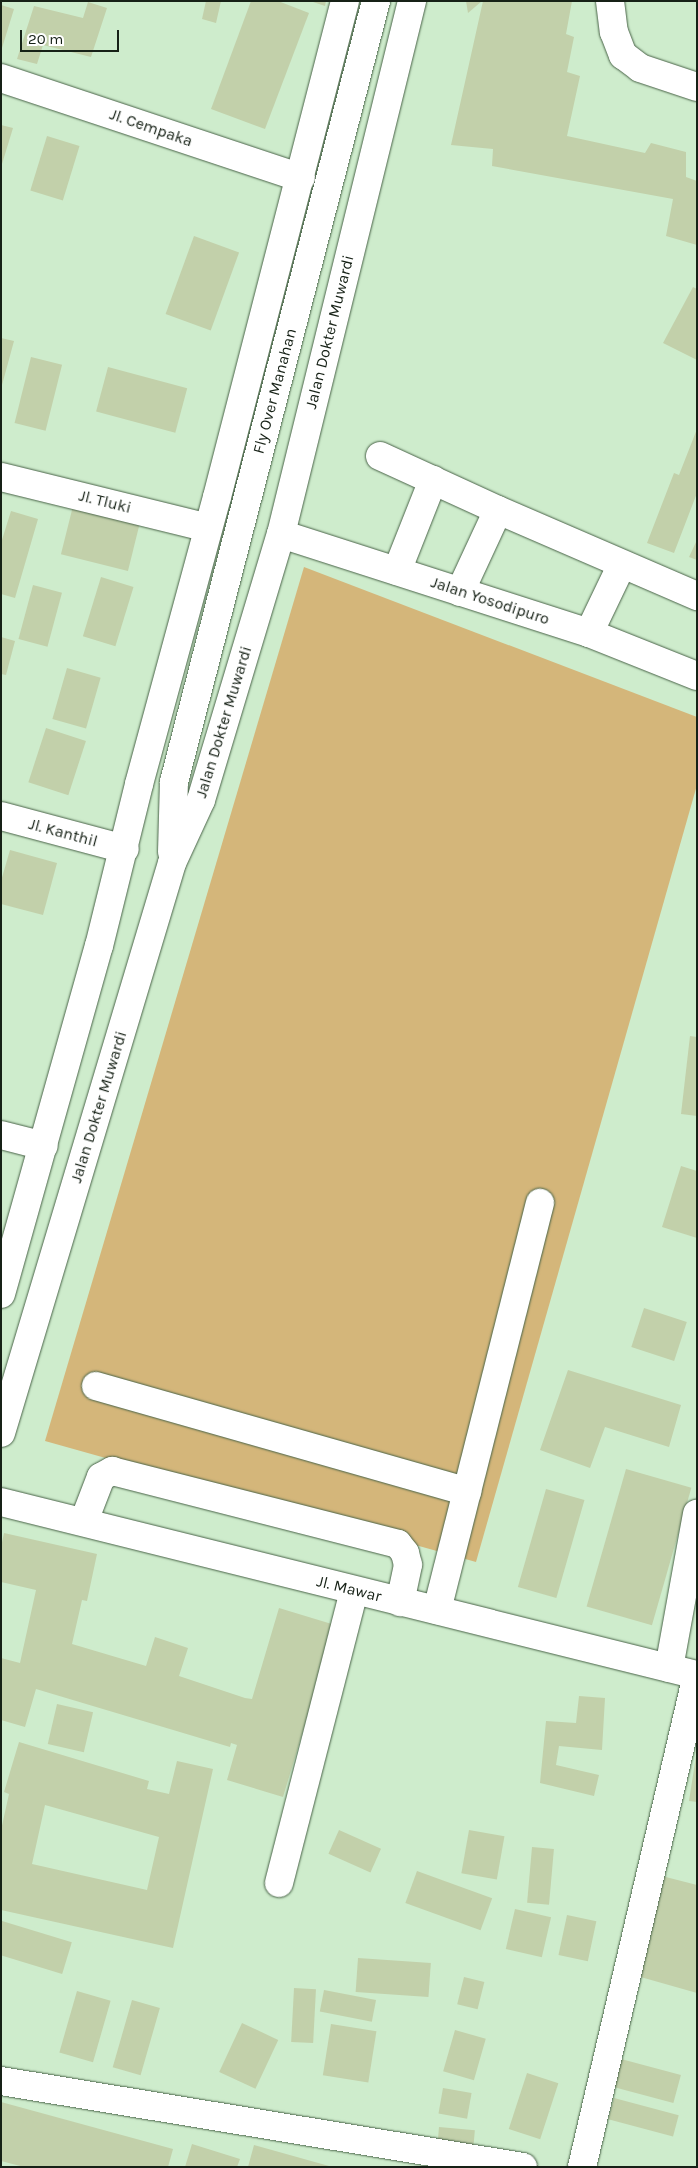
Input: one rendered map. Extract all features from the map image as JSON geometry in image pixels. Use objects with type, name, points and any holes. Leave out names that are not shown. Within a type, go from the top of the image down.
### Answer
[{"type":"main road","points":[[1,1294],[44,1146],[126,842],[139,784],[301,178],[345,1]]},
{"type":"main road","name":"Fly Over Manahan","points":[[175,778],[376,1]]},
{"type":"main road","name":"Jalan Dokter Muwardi","points":[[1,1433],[172,863],[201,800],[281,534],[412,1]]},
{"type":"main road","points":[[610,1],[614,32],[624,55],[640,68],[697,86]]},
{"type":"main road","name":"Jl. Cempaka","points":[[1,78],[301,178]]},
{"type":"main road","points":[[380,456],[498,510],[697,596]]},
{"type":"main road","name":"Jl. Tluki","points":[[1,477],[208,528]]},
{"type":"main road","points":[[396,571],[433,480]]},
{"type":"main road","points":[[460,592],[498,510]]},
{"type":"main road","name":"Jalan Yosodipuro","points":[[281,534],[589,633],[697,676]]},
{"type":"main road","points":[[589,633],[622,564]]},
{"type":"main road","points":[[126,842],[175,778]]},
{"type":"main road","points":[[172,863],[175,778]]},
{"type":"main road","name":"Jl. Kanthil","points":[[1,816],[126,842]]},
{"type":"main road","points":[[1,1135],[44,1146]]},
{"type":"main road","points":[[437,1610],[540,1203]]},
{"type":"main road","points":[[96,1386],[467,1492]]},
{"type":"main road","points":[[84,1521],[101,1477],[112,1471],[398,1544],[405,1553],[408,1565],[400,1602]]},
{"type":"main road","name":"Jl. Mawar","points":[[1,1502],[84,1521],[400,1602],[697,1675]]},
{"type":"main road","points":[[669,1668],[697,1514]]},
{"type":"main road","points":[[279,1883],[354,1590]]},
{"type":"main road","points":[[582,2167],[697,1675]]},
{"type":"main road","points":[[1,2081],[424,2158],[523,2167]]},
{"type":"shaded area","points":[[304,567],[697,717],[697,785],[476,1562],[45,1441]]},
{"type":"building","points":[[206,1],[221,1],[216,23],[202,19]]},
{"type":"building","points":[[251,1],[278,1],[309,13],[265,129],[211,109]]},
{"type":"building","points":[[310,1],[326,1],[325,6]]},
{"type":"building","points":[[466,1],[482,1],[468,13]]},
{"type":"building","points":[[483,1],[572,1],[566,34],[574,37],[567,72],[580,76],[567,136],[645,153],[651,143],[686,152],[686,177],[697,181],[697,245],[666,236],[673,199],[492,166],[493,149],[451,145]]},
{"type":"building","points":[[88,2],[107,8],[91,57],[43,45],[37,64],[17,59],[34,6],[83,18]]},
{"type":"building","points":[[1,5],[14,9],[2,48],[1,48]]},
{"type":"building","points":[[1,125],[13,128],[2,164],[1,164]]},
{"type":"building","points":[[47,136],[80,146],[63,200],[30,191]]},
{"type":"building","points":[[194,236],[239,252],[211,330],[166,314]]},
{"type":"building","points":[[693,287],[697,289],[697,360],[663,343]]},
{"type":"building","points":[[1,338],[14,341],[2,385],[1,385]]},
{"type":"building","points":[[31,357],[62,365],[46,431],[15,423]]},
{"type":"building","points":[[108,367],[187,388],[175,433],[96,411]]},
{"type":"building","points":[[697,429],[697,493],[674,553],[647,543],[674,473],[679,475]]},
{"type":"building","points":[[75,498],[142,515],[128,571],[61,554]]},
{"type":"building","points":[[11,511],[38,519],[15,598],[1,594],[1,543]]},
{"type":"building","points":[[697,540],[697,560],[689,557]]},
{"type":"building","points":[[101,577],[134,587],[115,646],[83,636]]},
{"type":"building","points":[[33,585],[62,593],[47,647],[19,639]]},
{"type":"building","points":[[1,637],[15,641],[6,675],[1,674]]},
{"type":"building","points":[[67,668],[101,678],[86,729],[52,719]]},
{"type":"building","points":[[46,728],[86,741],[68,795],[28,782]]},
{"type":"building","points":[[10,850],[57,863],[43,915],[1,904],[1,881]]},
{"type":"building","points":[[690,1036],[697,1037],[697,1116],[681,1114]]},
{"type":"building","points":[[681,1166],[697,1171],[697,1238],[662,1227]]},
{"type":"building","points":[[644,1308],[687,1322],[674,1361],[631,1347]]},
{"type":"building","points":[[568,1370],[681,1405],[669,1447],[605,1427],[590,1468],[540,1450]]},
{"type":"building","points":[[626,1469],[691,1488],[652,1625],[587,1606]]},
{"type":"building","points":[[546,1489],[584,1500],[556,1598],[518,1587]]},
{"type":"building","points":[[4,1533],[97,1554],[87,1601],[82,1600],[72,1644],[146,1666],[155,1637],[188,1648],[179,1676],[245,1698],[252,1699],[279,1608],[335,1625],[283,1797],[227,1780],[237,1745],[231,1743],[230,1747],[36,1689],[25,1727],[1,1720],[1,1658],[20,1663],[36,1590],[1,1582],[1,1547]]},
{"type":"building","points":[[579,1696],[605,1698],[602,1750],[559,1746],[556,1765],[599,1775],[594,1796],[540,1783],[546,1721],[576,1723]]},
{"type":"building","points":[[57,1704],[93,1712],[84,1752],[48,1744]]},
{"type":"building","points":[[19,1742],[149,1781],[147,1789],[169,1794],[177,1761],[213,1769],[173,1948],[1,1910],[1,1830],[9,1794],[4,1792]],"holes":[[[45,1805],[159,1837],[147,1890],[32,1864]]]},
{"type":"building","points":[[697,1756],[697,1802],[689,1801]]},
{"type":"building","points":[[339,1830],[381,1849],[370,1872],[328,1854]]},
{"type":"building","points":[[469,1830],[504,1836],[497,1880],[461,1873]]},
{"type":"building","points":[[532,1847],[554,1849],[549,1905],[527,1903]]},
{"type":"building","points":[[417,1871],[492,1898],[481,1930],[405,1903]]},
{"type":"building","points":[[658,1875],[697,1885],[697,1993],[630,1974]]},
{"type":"building","points":[[515,1909],[551,1917],[542,1957],[506,1949]]},
{"type":"building","points":[[567,1915],[596,1921],[588,1961],[558,1955]]},
{"type":"building","points":[[2,1921],[72,1942],[62,1974],[1,1955]]},
{"type":"building","points":[[358,1958],[431,1963],[428,1997],[356,1992]]},
{"type":"building","points":[[464,1977],[484,1982],[478,2009],[457,2004]]},
{"type":"building","points":[[294,1988],[316,1989],[313,2043],[291,2042]]},
{"type":"building","points":[[324,1990],[376,2000],[372,2022],[320,2012]]},
{"type":"building","points":[[77,1991],[111,2001],[93,2062],[59,2053]]},
{"type":"building","points":[[132,2000],[160,2008],[141,2075],[113,2067]]},
{"type":"building","points":[[242,2023],[278,2040],[255,2089],[219,2072]]},
{"type":"building","points":[[331,2024],[376,2031],[368,2083],[323,2075]]},
{"type":"building","points":[[455,2030],[486,2039],[474,2080],[443,2071]]},
{"type":"building","points":[[621,2059],[681,2075],[673,2103],[613,2087]]},
{"type":"building","points":[[527,2073],[558,2083],[540,2139],[509,2129]]},
{"type":"building","points":[[443,2088],[472,2093],[467,2119],[438,2114]]},
{"type":"building","points":[[614,2098],[679,2115],[673,2137],[608,2119]]},
{"type":"building","points":[[1,2102],[173,2149],[168,2167],[24,2167],[1,2161]]},
{"type":"building","points":[[439,2127],[475,2130],[473,2152],[437,2149]]},
{"type":"building","points":[[192,2144],[240,2159],[237,2167],[185,2167]]},
{"type":"building","points":[[254,2145],[329,2166],[329,2167],[248,2167]]}]
